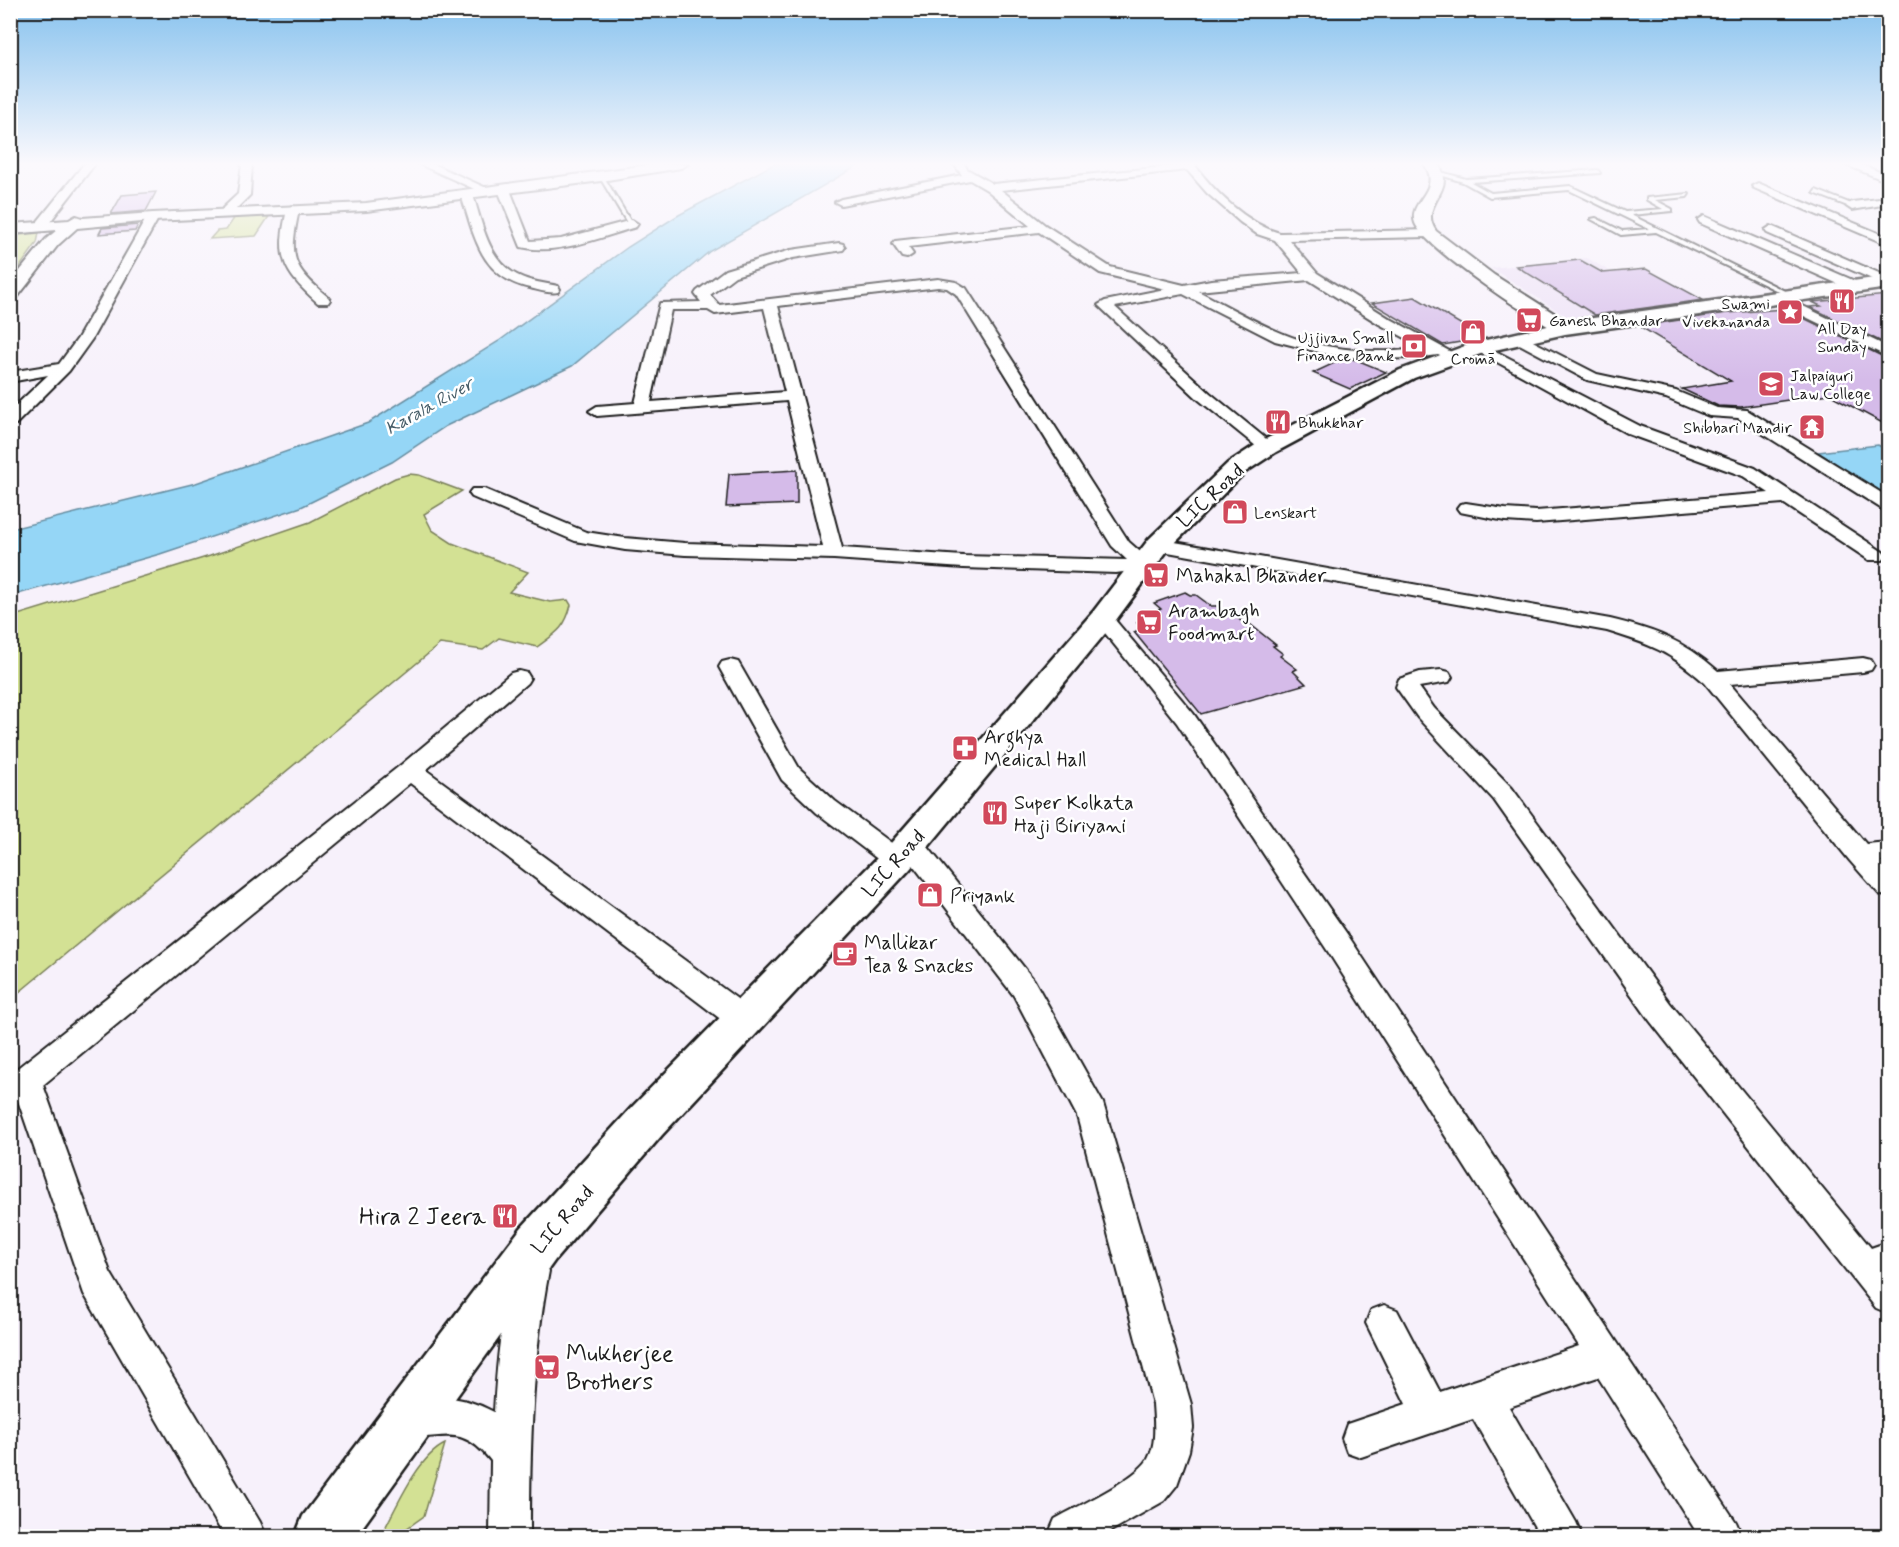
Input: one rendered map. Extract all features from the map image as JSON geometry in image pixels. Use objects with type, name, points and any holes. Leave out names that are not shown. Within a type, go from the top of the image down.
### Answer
[{"type":"main road","name":"LIC Road","points":[[323,1536],[538,1244],[647,1121],[904,852],[1103,618],[1151,555],[1236,468],[1268,447],[1407,374],[1458,351],[1539,328],[1862,286],[1888,287]]},
{"type":"street","points":[[10,295],[57,236]]},
{"type":"street","points":[[10,421],[64,368],[85,339],[143,236]]},
{"type":"street","points":[[288,236],[290,268],[296,277],[323,300]]},
{"type":"street","points":[[481,236],[489,259],[498,271],[534,287],[553,290]]},
{"type":"street","points":[[522,236],[525,244],[529,246],[545,246],[586,236]]},
{"type":"street","points":[[908,254],[899,244],[968,236]]},
{"type":"street","points":[[1053,236],[1105,270],[1186,290],[1265,332],[1302,344],[1367,355],[1458,351]]},
{"type":"street","points":[[1279,237],[1309,236]]},
{"type":"street","points":[[1433,236],[1466,263],[1592,377],[1670,394],[1715,413],[1741,413],[1888,505]]},
{"type":"street","points":[[1745,236],[1862,286]]},
{"type":"street","points":[[1784,236],[1888,287]]},
{"type":"street","points":[[1279,237],[1312,276],[1384,321],[1458,351],[1634,430],[1749,472],[1875,556]]},
{"type":"street","points":[[839,248],[791,255],[730,273],[702,294],[715,310],[930,283],[959,288],[1122,546],[1151,555],[1610,625],[1668,645],[1687,655],[1713,678],[1888,887]]},
{"type":"street","points":[[1268,447],[1186,381],[1105,305],[1211,284],[1312,276]]},
{"type":"street","points":[[1785,297],[1888,353]]},
{"type":"street","points":[[770,303],[834,552]]},
{"type":"street","points":[[642,408],[665,306],[712,306]]},
{"type":"street","points":[[10,377],[64,368]]},
{"type":"street","points":[[597,411],[794,396]]},
{"type":"street","points":[[478,493],[582,537],[625,544],[686,549],[834,552],[987,563],[1116,567],[1151,555]]},
{"type":"street","points":[[1466,508],[1505,515],[1536,517],[1787,496]]},
{"type":"street","points":[[1103,618],[1192,728],[1337,942],[1722,1536]]},
{"type":"street","points":[[1713,678],[1863,665]]},
{"type":"street","points":[[729,667],[790,774],[820,802],[904,852],[1023,988],[1092,1113],[1172,1404],[1174,1428],[1170,1451],[1163,1471],[1150,1487],[1066,1535]]},
{"type":"street","points":[[1441,677],[1414,681],[1407,684],[1407,687],[1426,713],[1503,794],[1660,1012],[1877,1263],[1888,1296]]},
{"type":"street","points":[[246,1536],[96,1282],[26,1080],[410,770],[519,678]]},
{"type":"street","points":[[410,770],[745,1021]]},
{"type":"street","points":[[1859,854],[1888,850]]},
{"type":"street","points":[[510,1536],[510,1455],[517,1351],[538,1244]]},
{"type":"street","points":[[1384,1323],[1432,1414]]},
{"type":"street","points":[[1362,1438],[1605,1356]]},
{"type":"street","points":[[1482,1397],[1562,1536]]},
{"type":"street","points":[[411,1419],[436,1414],[459,1415],[479,1423],[497,1436],[510,1455]]},
{"type":"lane","points":[[1670,236],[1785,297]]},
{"type":"shaded area","points":[[1587,258],[1677,310],[1575,322],[1491,268]]},
{"type":"green space","points":[[11,236],[38,236],[37,243],[11,279]]},
{"type":"green space","points":[[212,236],[253,236],[210,239]]},
{"type":"green space","points":[[409,474],[419,475],[462,491],[424,514],[432,530],[452,543],[528,572],[509,592],[550,602],[568,600],[571,605],[563,625],[537,647],[499,638],[483,650],[440,644],[11,999],[11,617],[210,556],[310,522],[395,478]]},
{"type":"green space","points":[[445,1444],[424,1516],[406,1529],[401,1536],[381,1536],[416,1472],[425,1460]]},
{"type":"water","name":"Karala River","points":[[645,236],[736,236],[710,251],[572,366],[446,426],[392,462],[301,507],[160,554],[11,596],[11,529],[196,483],[368,423],[499,341]]},
{"type":"water","points":[[1878,445],[1888,451],[1888,498],[1818,452]]},
{"type":"building","points":[[1580,260],[1603,273],[1646,269],[1703,300],[1595,315],[1516,266]]},
{"type":"building","points":[[1888,295],[1888,345],[1810,307],[1821,306],[1812,302]]},
{"type":"building","points":[[1415,297],[1484,338],[1443,345],[1372,303]]},
{"type":"building","points":[[1785,309],[1888,359],[1888,426],[1829,394],[1741,407],[1718,406],[1682,389],[1731,381],[1639,326],[1727,313]]},
{"type":"building","points":[[1345,358],[1357,360],[1386,372],[1350,389],[1313,373]]},
{"type":"building","points":[[797,470],[797,504],[726,507],[729,474]]},
{"type":"building","points":[[1185,592],[1196,595],[1211,606],[1217,606],[1227,615],[1232,613],[1241,621],[1246,621],[1276,645],[1273,646],[1283,654],[1280,656],[1297,669],[1293,671],[1306,684],[1201,714],[1134,632],[1143,628],[1137,623],[1150,617],[1146,614],[1161,609],[1154,603]]},
{"type":"place","name":"All Day Sunday","points":[[1842,301]]},
{"type":"place","name":"Swami Vivekananda","points":[[1790,312]]},
{"type":"place","name":"Ganesh Bhandar","points":[[1529,320]]},
{"type":"place","name":"Cromā","points":[[1473,332]]},
{"type":"place","name":"Ujjivan Small Finance Bank","points":[[1414,346]]},
{"type":"place","name":"Jalpaiguri Law College","points":[[1771,384]]},
{"type":"place","name":"Bhukkhar","points":[[1278,422]]},
{"type":"place","name":"Shibbari Mandir","points":[[1812,427]]},
{"type":"place","name":"Lenskart","points":[[1235,512]]},
{"type":"place","name":"Mahakal Bhander","points":[[1156,575]]},
{"type":"place","name":"Arambagh Foodmart","points":[[1149,622]]},
{"type":"place","name":"Arghya Medical Hall","points":[[965,748]]},
{"type":"place","name":"Super Kolkata Haji Biriyani","points":[[995,813]]},
{"type":"place","name":"Priyank","points":[[930,895]]},
{"type":"place","name":"Mallikar Tea & Snacks","points":[[845,954]]},
{"type":"place","name":"Hira 2 Jeera","points":[[505,1216]]},
{"type":"place","name":"Mukherjee Brothers","points":[[547,1367]]}]
